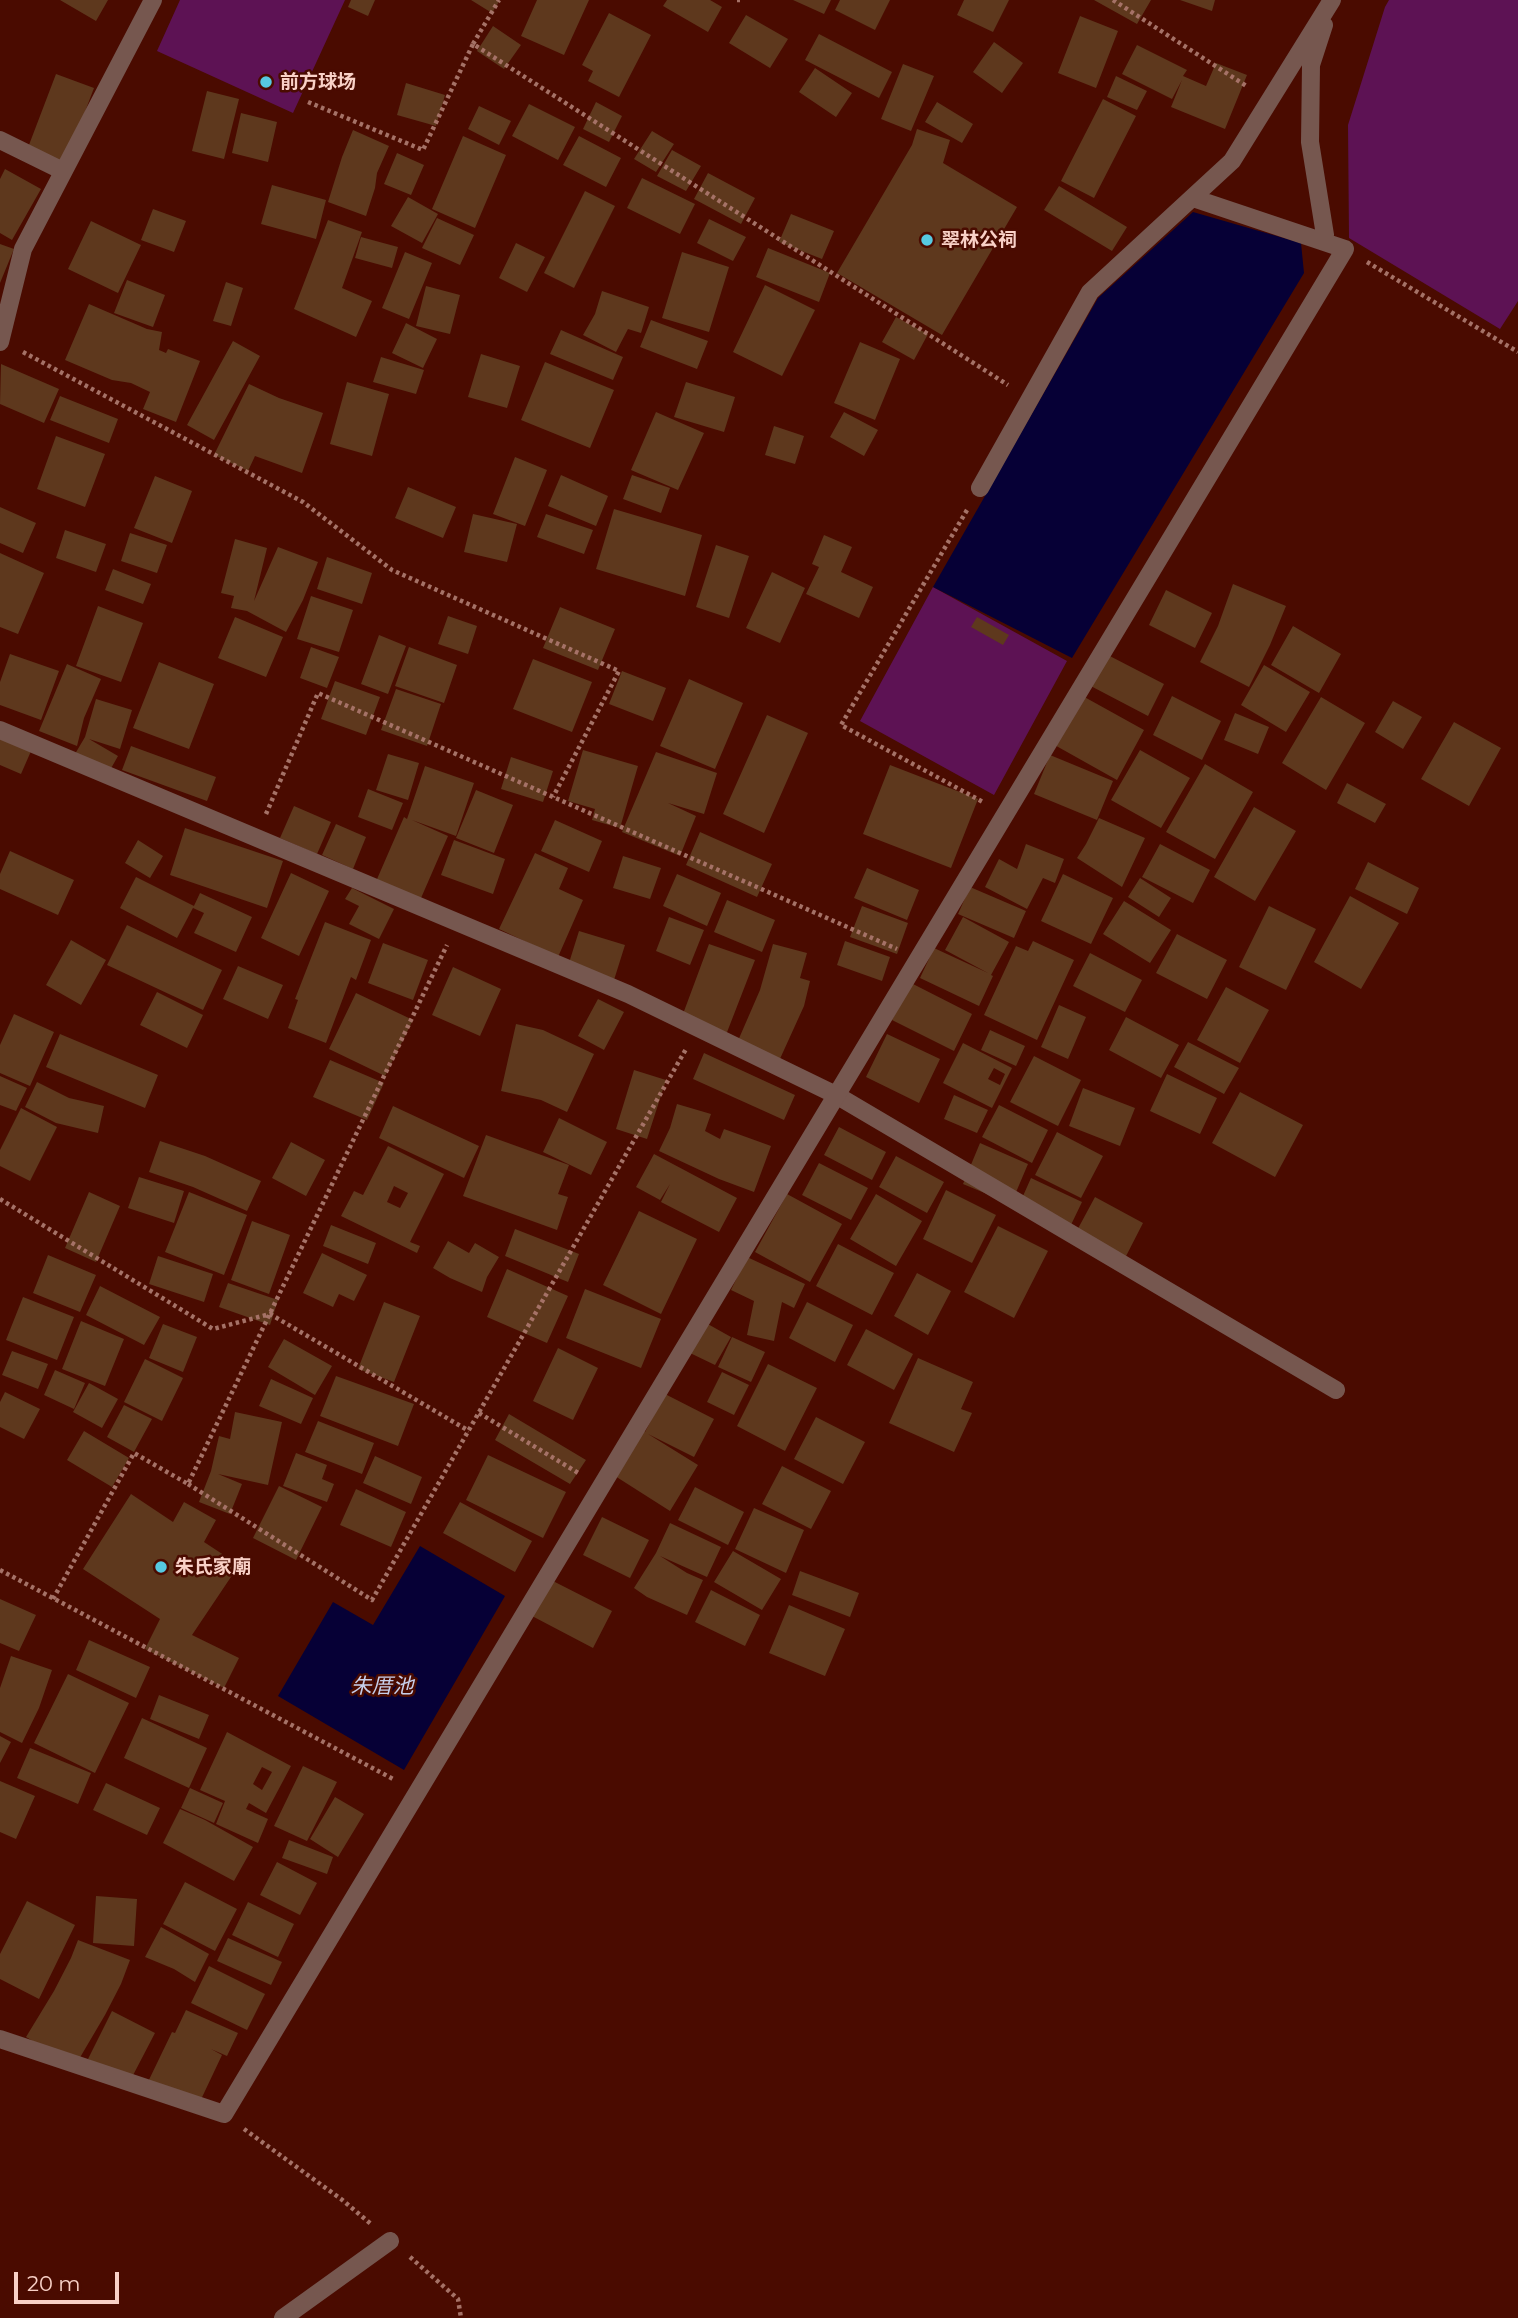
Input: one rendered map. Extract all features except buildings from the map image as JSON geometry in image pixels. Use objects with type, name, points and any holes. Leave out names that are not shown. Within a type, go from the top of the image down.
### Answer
[{"type":"street","points":[[0,341],[23,249],[153,0]]},
{"type":"street","points":[[980,488],[1090,292],[1232,161],[1332,0]]},
{"type":"street","points":[[1325,235],[1310,142],[1311,65],[1332,0]]},
{"type":"street","points":[[0,140],[63,171]]},
{"type":"street","points":[[0,2039],[223,2114],[1345,249],[1193,198]]},
{"type":"street","points":[[0,730],[628,994],[836,1095],[1336,1390]]},
{"type":"street","points":[[283,2318],[390,2241]]},
{"type":"path","points":[[308,102],[423,150],[473,44],[499,0]]},
{"type":"path","points":[[1113,0],[1269,101]]},
{"type":"path","points":[[473,44],[1030,398]]},
{"type":"path","points":[[1345,249],[1518,352]]},
{"type":"path","points":[[0,341],[303,502],[391,570],[618,671],[553,797]]},
{"type":"path","points":[[980,488],[841,725],[1005,814]]},
{"type":"path","points":[[256,838],[318,693],[919,958]]},
{"type":"path","points":[[188,1484],[458,922]]},
{"type":"path","points":[[53,1598],[134,1453],[188,1484],[372,1601],[698,1028]]},
{"type":"path","points":[[0,1199],[213,1329],[270,1314],[469,1431]]},
{"type":"path","points":[[479,1413],[601,1486]]},
{"type":"path","points":[[0,1570],[417,1792]]},
{"type":"path","points":[[223,2114],[341,2199],[458,2299],[461,2318]]},
{"type":"shaded area","name":"前方球场","points":[[180,0],[345,0],[293,113],[157,51]]},
{"type":"shaded area","points":[[1389,0],[1518,0],[1518,301],[1500,329],[1349,238],[1348,125]]},
{"type":"shaded area","points":[[933,587],[1067,661],[994,795],[860,721]]},
{"type":"water","points":[[1193,212],[1301,243],[1304,273],[1072,658],[933,587],[1098,298]]},
{"type":"water","name":"朱厝池","points":[[420,1546],[505,1596],[404,1770],[278,1696],[333,1602],[373,1625]]},
{"type":"place","name":"前方球场","points":[[266,82]]},
{"type":"place","name":"翠林公祠","points":[[927,240]]},
{"type":"place","name":"朱氏家廟","points":[[161,1567]]}]
